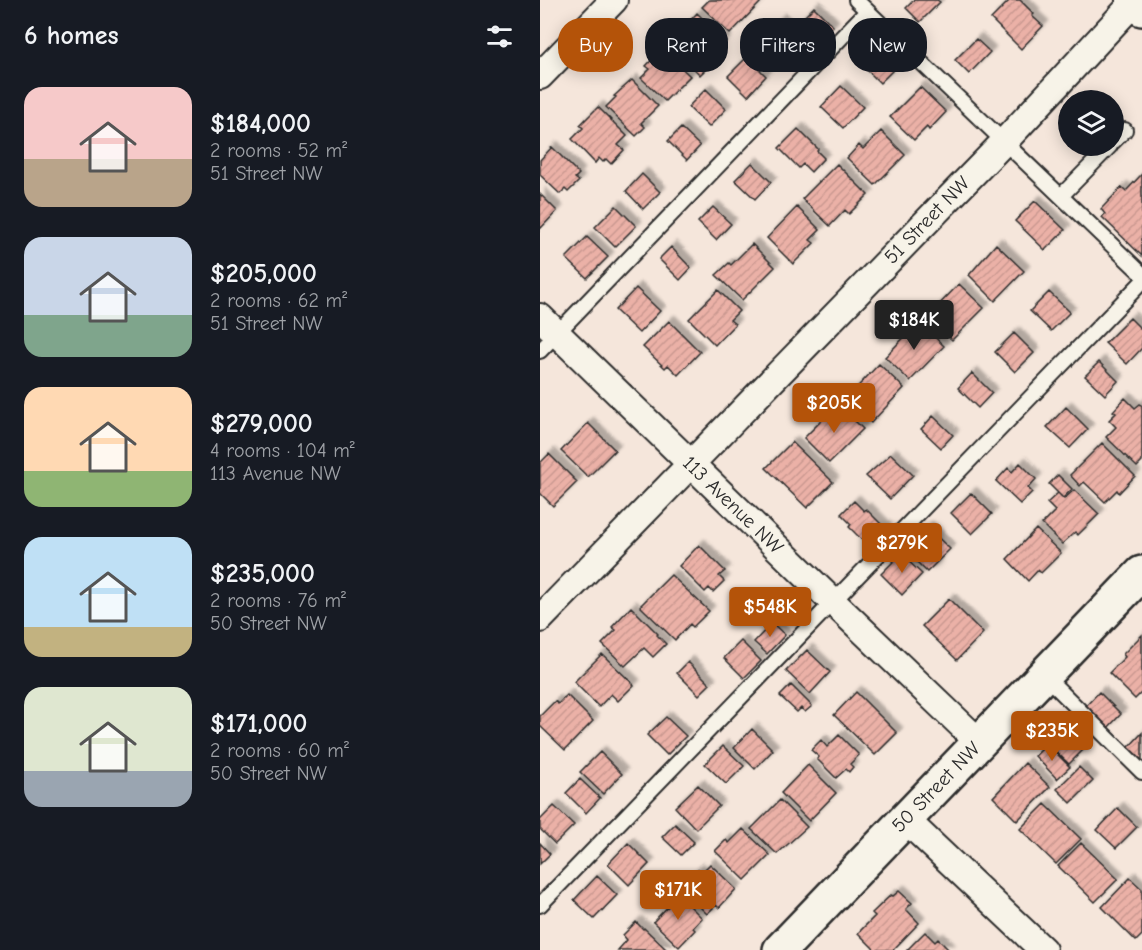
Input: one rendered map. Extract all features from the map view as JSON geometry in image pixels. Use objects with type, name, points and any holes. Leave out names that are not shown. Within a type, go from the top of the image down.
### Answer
[{"type":"main road","name":"50 Street NW","points":[[784,948],[1142,573]]},
{"type":"street","points":[[540,76],[614,0]]},
{"type":"street","name":"51 Street NW","points":[[540,619],[1136,3]]},
{"type":"street","name":"113 Avenue NW","points":[[546,334],[690,463],[979,742]]},
{"type":"street","points":[[905,819],[1043,950]]},
{"type":"lane","points":[[856,0],[1142,274]]},
{"type":"lane","points":[[546,334],[867,11]]},
{"type":"lane","points":[[1061,196],[1100,156]]},
{"type":"lane","points":[[540,904],[1142,282]]},
{"type":"lane","points":[[1044,675],[1142,772]]},
{"type":"building","points":[[709,0],[757,0],[760,3],[745,18],[740,18],[740,24],[730,34],[728,18],[713,18],[702,7]]},
{"type":"building","points":[[914,0],[940,2],[924,18],[916,18],[906,8]]},
{"type":"building","points":[[1010,0],[1020,0],[1043,26],[1021,49],[991,19]]},
{"type":"building","points":[[814,7],[825,18],[803,18]]},
{"type":"building","points":[[697,13],[702,18],[692,18]]},
{"type":"building","points":[[976,39],[990,52],[969,74],[955,60]]},
{"type":"building","points":[[740,64],[740,72],[762,72],[766,76],[748,96],[728,76]]},
{"type":"building","points":[[647,72],[686,72],[690,76],[665,101],[641,78]]},
{"type":"building","points":[[869,72],[891,72],[880,83]]},
{"type":"building","points":[[632,80],[658,106],[641,123],[645,127],[636,136],[606,107],[616,97],[614,96]]},
{"type":"building","points":[[841,86],[863,107],[843,128],[821,107]]},
{"type":"building","points":[[920,87],[946,112],[929,130],[927,127],[914,140],[890,117]]},
{"type":"building","points":[[706,89],[726,109],[709,127],[688,107]]},
{"type":"building","points":[[598,107],[627,136],[618,145],[624,150],[611,164],[606,159],[603,162],[599,158],[595,163],[572,139],[583,128],[580,125]]},
{"type":"building","points":[[681,128],[700,146],[687,160],[668,141]]},
{"type":"building","points":[[798,129],[824,158],[811,172],[803,164],[799,168],[779,148]]},
{"type":"building","points":[[881,131],[905,155],[875,185],[847,158],[859,145],[863,149]]},
{"type":"building","points":[[552,147],[579,174],[575,178],[579,181],[568,192],[565,189],[560,194],[540,175],[540,160]]},
{"type":"building","points":[[752,163],[771,182],[755,199],[735,180]]},
{"type":"building","points":[[837,164],[868,195],[849,214],[845,210],[830,226],[802,199]]},
{"type":"building","points":[[642,174],[660,192],[643,209],[626,191]]},
{"type":"building","points":[[1142,174],[1142,256],[1102,217],[1105,214],[1101,209],[1122,187],[1126,191]]},
{"type":"building","points":[[540,194],[557,211],[540,229]]},
{"type":"building","points":[[1035,201],[1065,230],[1045,250],[1015,221]]},
{"type":"building","points":[[616,206],[636,226],[615,247],[595,227]]},
{"type":"building","points":[[713,207],[731,224],[716,240],[698,222]]},
{"type":"building","points":[[797,207],[820,230],[810,240],[814,243],[793,264],[767,238]]},
{"type":"building","points":[[587,237],[608,257],[587,278],[566,258]]},
{"type":"building","points":[[752,244],[775,267],[742,300],[716,275],[729,263],[731,265]]},
{"type":"building","points":[[996,244],[1024,271],[995,301],[969,275]]},
{"type":"building","points":[[671,247],[691,268],[680,280],[659,259]]},
{"type":"building","points":[[959,284],[984,308],[952,340],[927,317]]},
{"type":"building","points":[[636,288],[660,311],[639,333],[615,310]]},
{"type":"building","points":[[718,290],[739,311],[730,320],[735,324],[715,345],[689,319]]},
{"type":"building","points":[[1049,292],[1070,312],[1051,331],[1030,311]]},
{"type":"building","points":[[1130,318],[1142,330],[1142,348],[1127,364],[1105,343]]},
{"type":"building","points":[[669,321],[700,352],[678,375],[668,365],[665,368],[643,347]]},
{"type":"building","points":[[919,322],[944,346],[910,381],[885,357]]},
{"type":"building","points":[[1014,333],[1034,353],[1015,372],[995,352]]},
{"type":"building","points":[[1099,362],[1118,381],[1105,395],[1085,376]]},
{"type":"building","points":[[879,364],[904,388],[871,423],[846,399]]},
{"type":"building","points":[[972,373],[992,393],[978,408],[958,388]]},
{"type":"building","points":[[1125,398],[1135,408],[1140,404],[1142,406],[1142,462],[1137,467],[1106,437],[1116,427],[1109,420],[1116,413],[1113,411]]},
{"type":"building","points":[[838,404],[863,429],[829,463],[804,438]]},
{"type":"building","points":[[1066,407],[1088,429],[1070,448],[1047,427]]},
{"type":"building","points":[[933,416],[953,435],[941,448],[921,429]]},
{"type":"building","points":[[588,423],[615,450],[588,477],[561,451]]},
{"type":"building","points":[[792,442],[833,482],[807,508],[766,468]]},
{"type":"building","points":[[1102,443],[1135,476],[1119,493],[1117,490],[1105,502],[1084,482],[1080,486],[1070,475]]},
{"type":"building","points":[[549,454],[577,482],[553,506],[540,493],[540,463]]},
{"type":"building","points":[[891,454],[913,475],[890,499],[866,476]]},
{"type":"building","points":[[1020,463],[1036,479],[1028,488],[1032,492],[1020,504],[996,481],[1008,468],[1012,472]]},
{"type":"building","points":[[1058,475],[1072,489],[1063,498],[1049,484]]},
{"type":"building","points":[[1074,490],[1099,514],[1078,535],[1075,532],[1062,544],[1042,524],[1055,511],[1047,503],[1058,493],[1064,499]]},
{"type":"building","points":[[971,493],[992,514],[972,534],[951,513]]},
{"type":"building","points":[[854,501],[864,511],[866,509],[886,529],[869,547],[849,527],[851,524],[841,514]]},
{"type":"building","points":[[927,527],[950,549],[927,572],[905,550]]},
{"type":"building","points":[[1036,529],[1061,553],[1041,573],[1038,570],[1028,581],[1007,559]]},
{"type":"building","points":[[699,545],[725,571],[719,576],[724,581],[713,592],[709,588],[705,592],[679,566]]},
{"type":"building","points":[[901,554],[922,574],[902,595],[881,574]]},
{"type":"building","points":[[671,575],[709,611],[693,627],[690,624],[675,640],[640,606]]},
{"type":"building","points":[[949,599],[983,633],[957,660],[922,626]]},
{"type":"building","points":[[631,607],[666,644],[653,657],[644,648],[625,666],[602,644],[616,630],[612,627]]},
{"type":"building","points":[[772,623],[785,635],[767,654],[754,642]]},
{"type":"building","points":[[1142,635],[1142,692],[1135,699],[1109,673],[1125,657],[1123,654]]},
{"type":"building","points":[[741,641],[761,661],[744,678],[724,658]]},
{"type":"building","points":[[807,650],[830,672],[810,694],[786,671]]},
{"type":"building","points":[[602,654],[634,685],[618,701],[611,694],[599,707],[574,682]]},
{"type":"building","points":[[688,662],[710,684],[699,695],[677,673]]},
{"type":"building","points":[[791,685],[812,706],[805,712],[801,708],[797,712],[780,696]]},
{"type":"building","points":[[856,692],[897,733],[875,755],[834,715]]},
{"type":"building","points":[[1099,692],[1121,714],[1106,730],[1084,708]]},
{"type":"building","points":[[567,695],[593,721],[565,750],[540,726],[540,716],[555,701],[558,704]]},
{"type":"building","points":[[666,717],[686,736],[667,755],[647,735]]},
{"type":"building","points":[[1063,728],[1085,748],[1069,764],[1048,744]]},
{"type":"building","points":[[752,729],[773,750],[755,769],[734,748]]},
{"type":"building","points":[[1142,733],[1142,762],[1128,748]]},
{"type":"building","points":[[839,735],[859,755],[850,764],[853,767],[849,772],[846,769],[836,778],[811,750],[821,740],[827,747]]},
{"type":"building","points":[[1047,744],[1070,767],[1057,779],[1035,756]]},
{"type":"building","points":[[723,746],[744,766],[726,784],[705,764]]},
{"type":"building","points":[[600,752],[622,774],[603,794],[580,772]]},
{"type":"building","points":[[1025,763],[1050,787],[1017,821],[993,797]]},
{"type":"building","points":[[808,765],[836,793],[809,821],[781,793]]},
{"type":"building","points":[[1079,767],[1093,781],[1071,803],[1057,789]]},
{"type":"building","points":[[580,779],[600,798],[586,813],[566,793]]},
{"type":"building","points":[[698,785],[719,806],[696,829],[675,807]]},
{"type":"building","points":[[780,800],[807,827],[777,854],[751,829]]},
{"type":"building","points":[[1045,804],[1081,839],[1056,864],[1020,829]]},
{"type":"building","points":[[554,806],[574,825],[555,844],[540,829],[540,820]]},
{"type":"building","points":[[1118,808],[1137,827],[1116,848],[1097,830]]},
{"type":"building","points":[[675,824],[694,842],[681,855],[662,837]]},
{"type":"building","points":[[743,829],[770,855],[745,880],[715,851],[726,840],[729,843]]},
{"type":"building","points":[[540,843],[550,854],[540,864]]},
{"type":"building","points":[[628,843],[649,864],[629,885],[608,864]]},
{"type":"building","points":[[1081,843],[1118,879],[1095,902],[1058,866]]},
{"type":"building","points":[[710,864],[736,889],[719,908],[716,905],[707,914],[680,887],[698,869],[701,873]]},
{"type":"building","points":[[597,876],[617,895],[594,919],[574,900]]},
{"type":"building","points":[[1130,878],[1142,889],[1142,935],[1136,941],[1102,907]]},
{"type":"building","points":[[899,891],[912,903],[906,909],[919,923],[893,950],[875,950],[858,933],[875,916],[872,913],[891,895]]},
{"type":"building","points":[[679,895],[702,918],[693,928],[695,930],[679,947],[653,922]]},
{"type":"building","points":[[636,922],[667,950],[618,950],[627,940],[623,935]]},
{"type":"building","points":[[925,932],[935,942],[938,939],[949,950],[907,950]]}]
